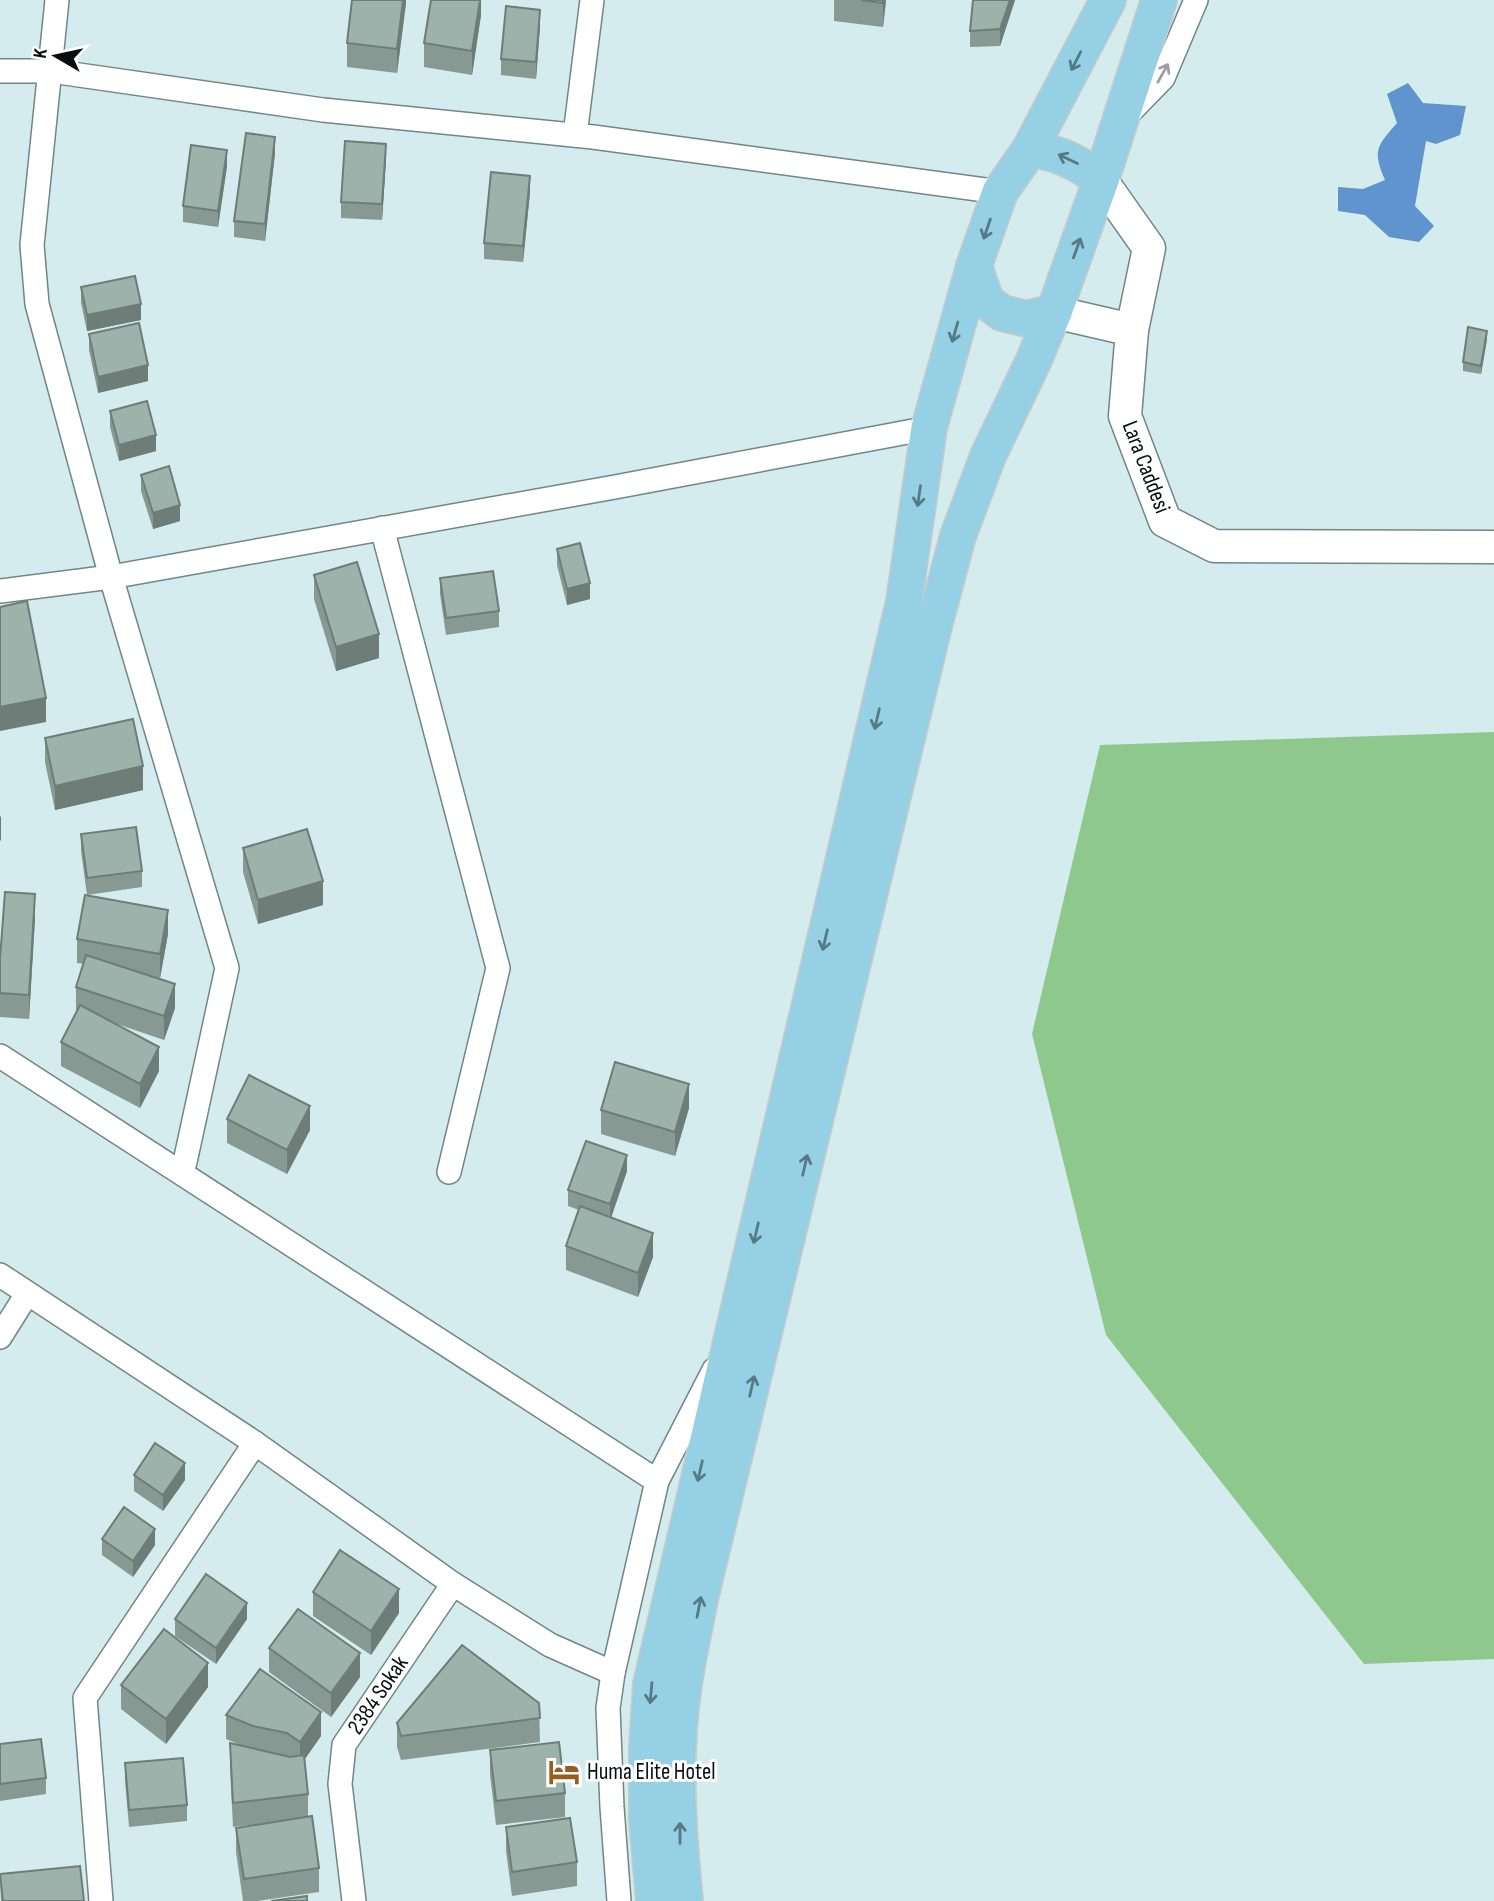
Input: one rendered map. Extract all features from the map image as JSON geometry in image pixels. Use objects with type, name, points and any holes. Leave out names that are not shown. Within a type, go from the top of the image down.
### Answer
[{"type":"main road","points":[[654,1901],[646,1821],[651,1684],[904,601],[929,428],[974,266],[1000,192],[1030,149],[1108,0]]},
{"type":"main road","points":[[685,1901],[680,1845],[679,1749],[684,1686],[700,1599],[958,536],[988,456],[1054,312],[1101,180],[1159,0]]},
{"type":"main road","points":[[1030,149],[1048,151],[1070,159],[1101,180]]},
{"type":"main road","points":[[974,266],[986,301],[1002,313],[1027,319],[1054,312]]},
{"type":"street","points":[[57,0],[32,245],[37,304],[111,577],[227,968],[186,1162],[181,1172]]},
{"type":"street","points":[[575,135],[592,0]]},
{"type":"street","points":[[1119,124],[1163,78],[1195,0]]},
{"type":"street","points":[[0,71],[51,71],[323,110],[575,135],[1000,192]]},
{"type":"street","name":"Lara Caddesi","points":[[1101,180],[1149,248],[1132,330],[1125,416],[1165,521],[1214,546],[1494,547]]},
{"type":"street","points":[[1054,312],[1132,330]]},
{"type":"street","points":[[0,591],[111,577],[929,428]]},
{"type":"street","points":[[382,528],[498,968],[449,1172]]},
{"type":"street","points":[[0,1056],[657,1481]]},
{"type":"street","points":[[0,1275],[255,1443],[453,1584],[550,1645],[613,1673]]},
{"type":"street","points":[[0,1337],[27,1294]]},
{"type":"street","points":[[619,1901],[608,1708],[613,1673],[657,1481],[733,1333]]},
{"type":"street","points":[[100,1901],[85,1698],[255,1443]]},
{"type":"street","name":"2384 Sokak","points":[[354,1901],[340,1784],[344,1745],[453,1584]]},
{"type":"green space","points":[[1494,732],[1494,1659],[1364,1664],[1106,1335],[1032,1034],[1100,745]]},
{"type":"water","points":[[1408,83],[1423,103],[1466,106],[1460,135],[1436,144],[1426,141],[1415,206],[1434,226],[1419,242],[1389,237],[1365,215],[1338,211],[1338,187],[1363,189],[1385,180],[1379,162],[1379,149],[1397,123],[1387,94]]},
{"type":"building","points":[[352,0],[403,0],[397,49],[347,43]]},
{"type":"building","points":[[431,0],[480,0],[472,51],[424,43]]},
{"type":"building","points":[[861,0],[883,0],[883,3]]},
{"type":"building","points":[[973,0],[1010,0],[1000,29],[970,31]]},
{"type":"building","points":[[506,6],[540,10],[536,62],[501,59]]},
{"type":"building","points":[[246,133],[275,137],[265,224],[234,221]]},
{"type":"building","points":[[345,141],[386,144],[382,204],[341,202]]},
{"type":"building","points":[[191,145],[227,150],[218,211],[183,206]]},
{"type":"building","points":[[491,172],[530,176],[523,246],[484,243]]},
{"type":"building","points":[[135,276],[141,304],[87,315],[81,287]]},
{"type":"building","points":[[139,323],[148,365],[98,377],[89,334]]},
{"type":"building","points":[[1468,327],[1487,331],[1481,366],[1463,362]]},
{"type":"building","points":[[147,401],[156,435],[119,445],[110,411]]},
{"type":"building","points":[[169,466],[180,505],[153,513],[141,475]]},
{"type":"building","points":[[580,543],[590,583],[567,589],[557,549]]},
{"type":"building","points":[[357,562],[379,634],[336,647],[314,575]]},
{"type":"building","points":[[493,571],[499,611],[446,618],[440,578]]},
{"type":"building","points":[[27,601],[46,698],[0,707],[0,607]]},
{"type":"building","points":[[133,719],[143,766],[55,786],[45,738]]},
{"type":"building","points":[[136,827],[142,871],[87,878],[81,834]]},
{"type":"building","points":[[307,829],[323,881],[258,900],[243,848]]},
{"type":"building","points":[[5,892],[35,894],[29,995],[0,993]]},
{"type":"building","points":[[85,895],[168,910],[160,954],[77,939]]},
{"type":"building","points":[[86,955],[175,984],[164,1016],[76,987]]},
{"type":"building","points":[[80,1005],[159,1047],[140,1084],[61,1042]]},
{"type":"building","points":[[615,1062],[689,1084],[675,1132],[601,1110]]},
{"type":"building","points":[[249,1075],[310,1106],[287,1150],[227,1119]]},
{"type":"building","points":[[586,1141],[627,1155],[610,1204],[568,1190]]},
{"type":"building","points":[[580,1206],[653,1233],[638,1273],[566,1246]]},
{"type":"building","points":[[155,1443],[185,1463],[163,1495],[134,1475]]},
{"type":"building","points":[[124,1507],[155,1529],[133,1561],[102,1539]]},
{"type":"building","points":[[340,1550],[399,1589],[371,1631],[313,1592]]},
{"type":"building","points":[[206,1574],[247,1603],[216,1648],[175,1619]]},
{"type":"building","points":[[298,1609],[360,1653],[331,1693],[269,1648]]},
{"type":"building","points":[[164,1629],[208,1663],[166,1719],[121,1685]]},
{"type":"building","points":[[462,1645],[539,1703],[540,1718],[401,1736],[397,1723]]},
{"type":"building","points":[[260,1669],[321,1712],[300,1742],[287,1733],[253,1726],[226,1715]]},
{"type":"building","points":[[41,1739],[46,1778],[0,1784],[0,1744]]},
{"type":"building","points":[[559,1742],[565,1793],[496,1801],[490,1750]]},
{"type":"building","points":[[230,1743],[290,1757],[304,1755],[308,1794],[233,1803]]},
{"type":"building","points":[[183,1758],[187,1805],[129,1810],[125,1763]]},
{"type":"building","points":[[312,1816],[319,1868],[244,1879],[236,1828]]},
{"type":"building","points":[[570,1818],[577,1862],[512,1872],[506,1827]]},
{"type":"building","points":[[80,1866],[84,1901],[3,1901],[0,1874]]},
{"type":"building","points":[[307,1896],[307,1901],[271,1901]]},
{"type":"place","name":"Huma Elite Hotel","points":[[564,1772]]}]
